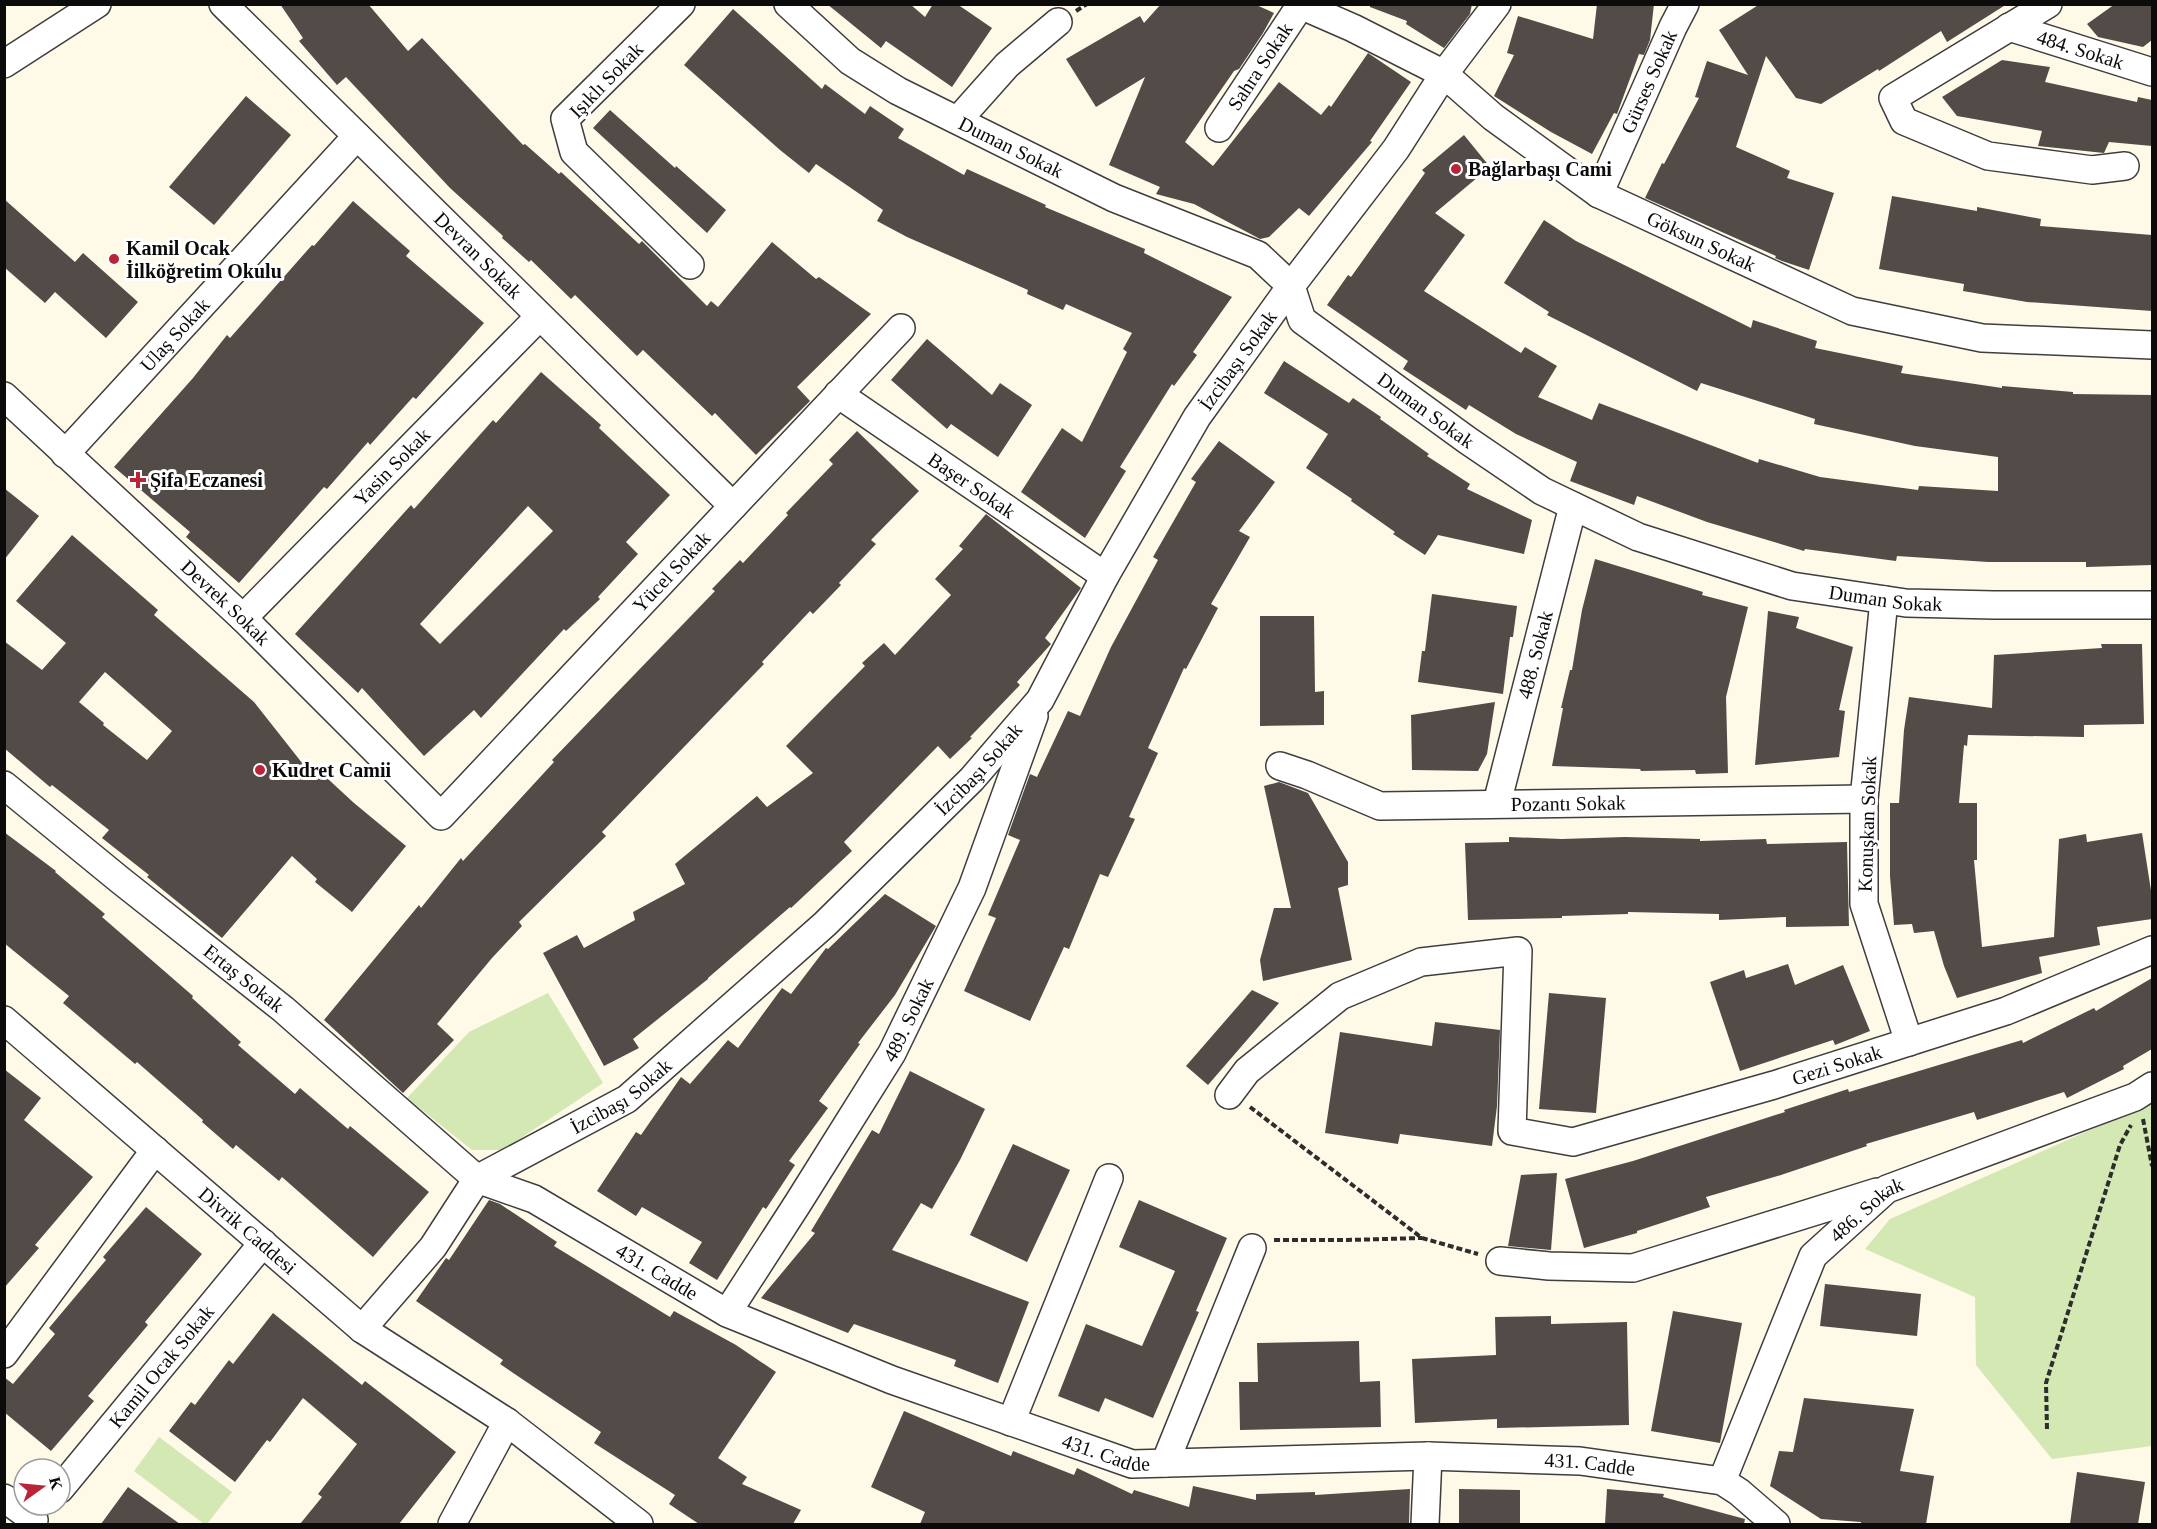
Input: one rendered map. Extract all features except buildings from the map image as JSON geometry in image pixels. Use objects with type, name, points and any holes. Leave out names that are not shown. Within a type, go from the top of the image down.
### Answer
[{"type":"street","points":[[4,64],[98,4]]},
{"type":"street","name":"Devran Sokak","points":[[224,4],[539,318],[733,506]]},
{"type":"street","name":"Işıklı Sokak","points":[[681,4],[565,119],[574,152],[690,265]]},
{"type":"street","name":"Duman Sokak","points":[[788,4],[850,61],[898,91],[1114,198],[1258,255],[1291,286],[1302,320],[1542,491],[1638,537],[1792,586],[1906,603],[2152,605]]},
{"type":"street","name":"İzcibaşı Sokak","points":[[362,1329],[433,1247],[477,1179],[627,1099],[825,924],[972,779],[1040,700],[1105,576],[1197,417],[1291,286],[1396,149],[1444,74],[1497,4]]},
{"type":"street","points":[[1679,12],[1704,4]]},
{"type":"street","points":[[2048,4],[1893,98],[1904,121],[1988,156],[2092,170],[2125,166]]},
{"type":"street","name":"Göksun Sokak","points":[[1299,5],[1353,28],[1444,74],[1493,117],[1599,194],[1852,311],[1982,339],[2152,345]]},
{"type":"street","name":"Sahra Sokak","points":[[1219,128],[1299,5]]},
{"type":"street","name":"Gürses Sokak","points":[[1599,194],[1679,12]]},
{"type":"street","points":[[958,120],[1007,65],[1058,22]]},
{"type":"street","name":"484. Sokak","points":[[2008,27],[2152,72]]},
{"type":"street","name":"Ulaş Sokak","points":[[65,454],[357,136]]},
{"type":"street","name":"Yasin Sokak","points":[[243,618],[539,318]]},
{"type":"street","name":"Yücel Sokak","points":[[441,816],[901,328]]},
{"type":"street","name":"Başer Sokak","points":[[838,394],[1105,576]]},
{"type":"street","name":"Devrek Sokak","points":[[4,396],[243,618],[441,816]]},
{"type":"street","name":"488. Sokak","points":[[1497,803],[1573,506]]},
{"type":"street","name":"Konuşkan Sokak","points":[[1884,600],[1864,799],[1864,904],[1909,1042]]},
{"type":"street","name":"489. Sokak","points":[[727,1313],[892,1053],[972,888],[1040,700]]},
{"type":"street","name":"Pozantı Sokak","points":[[1280,766],[1307,774],[1380,806],[1864,799]]},
{"type":"street","name":"Ertaş Sokak","points":[[4,785],[283,1009],[477,1179]]},
{"type":"street","name":"Gezi Sokak","points":[[1229,1095],[1247,1071],[1340,996],[1421,962],[1518,951],[1512,1131],[1573,1142],[1774,1085],[2006,1011],[2152,950]]},
{"type":"street","name":"Divrik Caddesi","points":[[4,1020],[362,1329],[507,1422],[639,1524]]},
{"type":"street","name":"486. Sokak","points":[[1722,1481],[1813,1256],[1887,1189],[2135,1097],[2149,1099]]},
{"type":"street","points":[[4,1354],[155,1150]]},
{"type":"street","points":[[1011,1422],[1109,1178]]},
{"type":"street","name":"431. Cadde","points":[[477,1179],[534,1199],[727,1313],[892,1380],[1132,1464],[1428,1456],[1580,1461],[1722,1481],[1739,1492],[1776,1524]]},
{"type":"street","points":[[1500,1261],[1549,1266],[1633,1268],[1887,1189]]},
{"type":"street","name":"Kamil Ocak Sokak","points":[[72,1474],[263,1243]]},
{"type":"street","points":[[1165,1463],[1252,1248]]},
{"type":"street","points":[[452,1524],[507,1422]]},
{"type":"street","points":[[1425,1524],[1428,1456]]},
{"type":"path","points":[[1229,1095],[1256,1111],[1422,1238]]},
{"type":"path","points":[[2149,1099],[2142,1122],[2152,1166]]},
{"type":"path","points":[[2047,1429],[2046,1383],[2120,1145],[2136,1117]]},
{"type":"path","points":[[1252,1248],[1264,1239],[1422,1238],[1500,1261]]},
{"type":"green space","points":[[548,993],[603,1083],[503,1150],[472,1150],[407,1098],[469,1032]]},
{"type":"green space","points":[[2152,1100],[2152,1446],[2052,1459],[1976,1365],[1975,1297],[1865,1249],[1890,1219],[2135,1110]]},
{"type":"green space","points":[[159,1437],[232,1492],[207,1524],[134,1471]]},
{"type":"place","name":"Bağlarbaşı Cami","points":[[1456,169]]},
{"type":"place","name":"Kamil Ocak İilköğretim Okulu","points":[[114,259]]},
{"type":"place","name":"Şifa Eczanesi","points":[[138,480]]},
{"type":"place","name":"Kudret Camii","points":[[260,770]]}]
